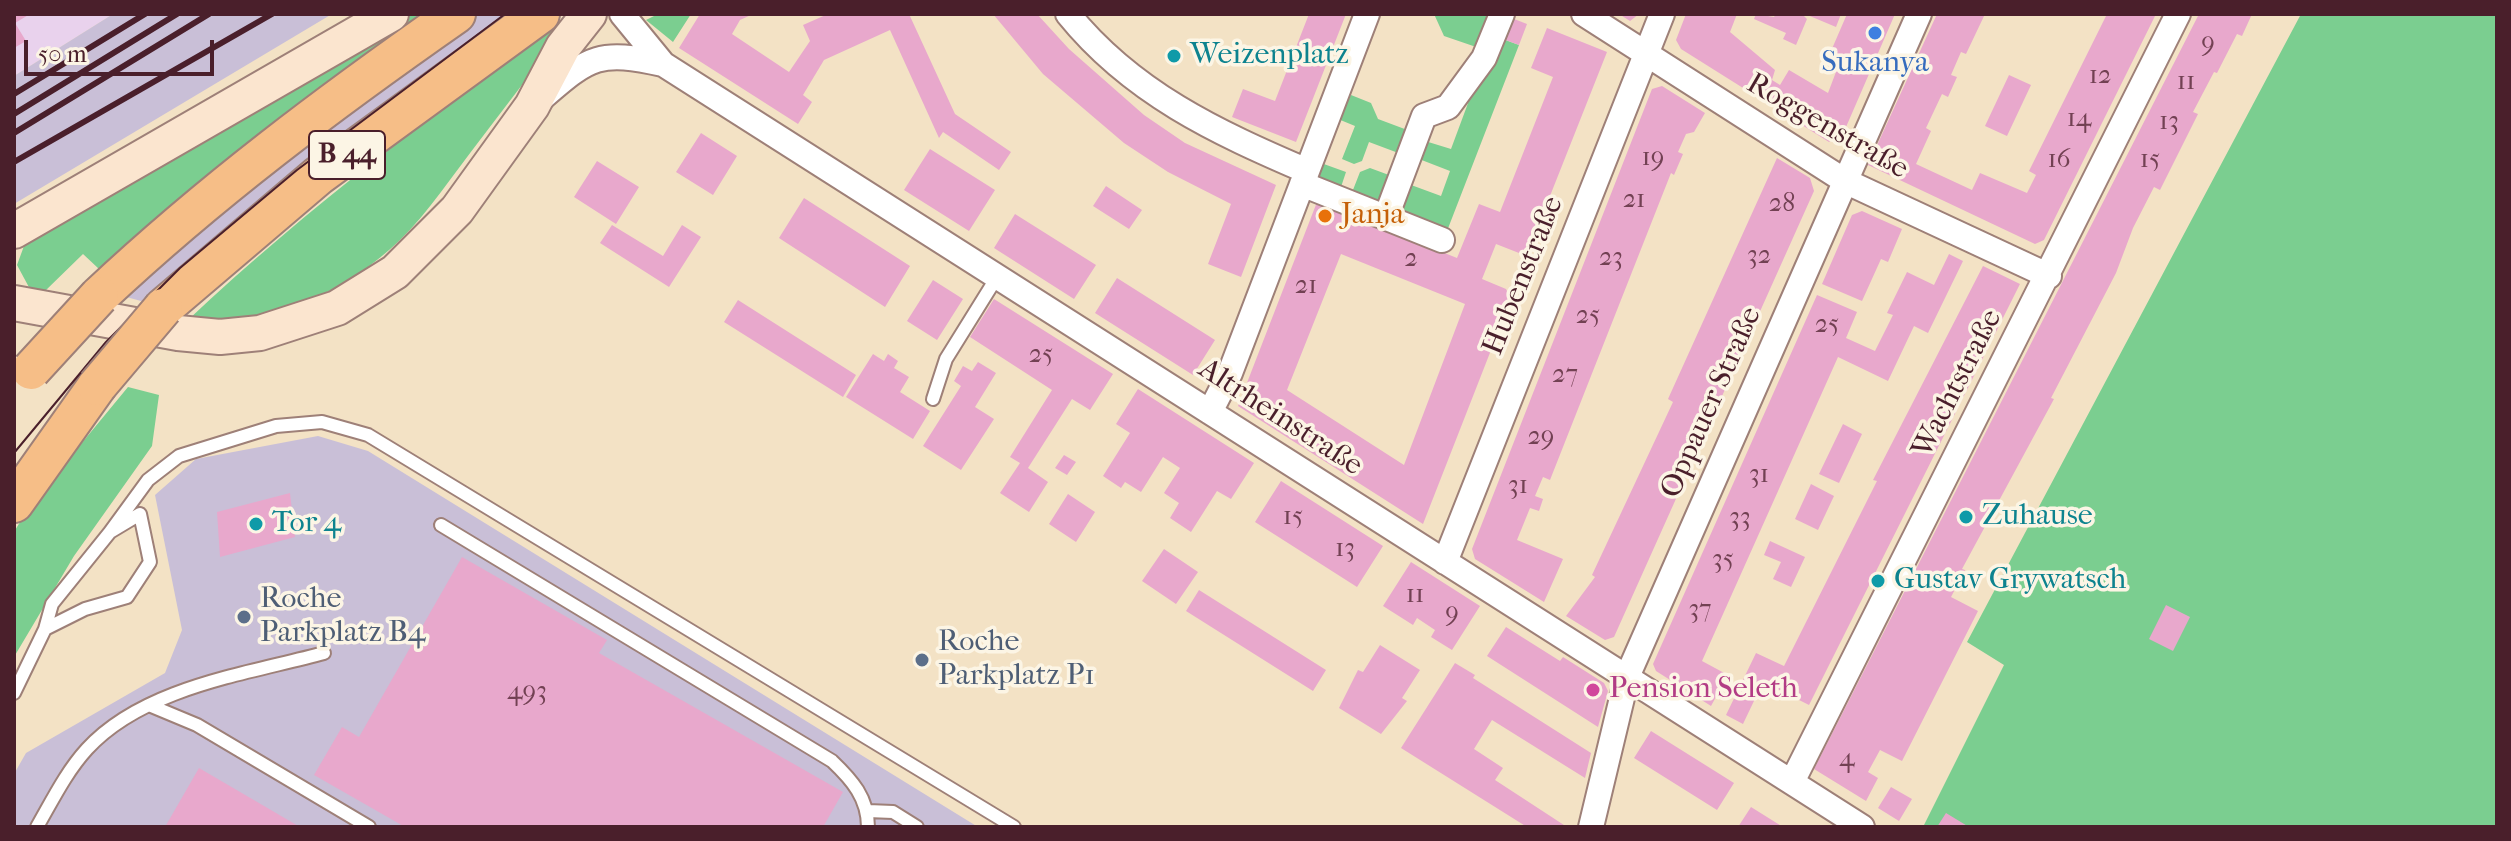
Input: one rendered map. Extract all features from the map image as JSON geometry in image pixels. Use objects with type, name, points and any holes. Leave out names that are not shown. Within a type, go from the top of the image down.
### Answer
[{"type":"main road","name":"B 44","points":[[20,382],[99,296],[173,227],[261,154],[456,14]]},
{"type":"main road","name":"B 44","points":[[14,503],[97,386],[163,308],[318,176],[540,14]]},
{"type":"street","points":[[14,232],[391,14]]},
{"type":"street","name":"Altrheinstraße","points":[[622,14],[663,64],[1862,827]]},
{"type":"street","points":[[1068,14],[1106,55],[1159,99],[1304,178],[1442,240]]},
{"type":"street","points":[[1210,412],[1230,373],[1367,14]]},
{"type":"street","points":[[1386,217],[1424,116],[1448,107],[1484,58],[1502,14]]},
{"type":"street","name":"Roggenstraße","points":[[1584,14],[1845,181],[2049,276]]},
{"type":"street","name":"Hubenstraße","points":[[1445,562],[1662,14]]},
{"type":"street","name":"Oppauer Straße","points":[[1591,827],[1627,677],[1919,14]]},
{"type":"street","name":"Wachtstraße","points":[[1792,782],[2178,14]]},
{"type":"street","points":[[15,300],[178,333],[220,337],[260,333],[337,308],[372,289],[418,251],[457,210],[532,106],[563,47],[586,17]]},
{"type":"street","name":"Altrheinstraße","points":[[532,106],[587,61],[629,56],[663,64]]},
{"type":"lane","points":[[933,399],[946,359],[997,277]]},
{"type":"lane","points":[[14,693],[45,629],[52,604],[148,480],[179,456],[276,426],[322,422],[368,435],[1014,827]]},
{"type":"lane","points":[[45,629],[85,609],[127,597],[150,562],[140,514],[110,532]]},
{"type":"lane","points":[[441,525],[832,761],[855,783],[868,811],[868,827]]},
{"type":"lane","points":[[37,827],[87,749],[149,705],[176,694],[324,653]]},
{"type":"lane","points":[[149,705],[197,725],[369,827]]},
{"type":"lane","points":[[868,811],[893,812],[917,827]]},
{"type":"shaded area","points":[[14,14],[113,14],[14,76]]},
{"type":"shaded area","points":[[113,14],[332,14],[14,204],[14,76]]},
{"type":"shaded area","points":[[479,14],[517,14],[152,304],[119,295],[199,222]]},
{"type":"shaded area","points":[[318,436],[368,451],[978,827],[14,827],[14,774],[26,753],[165,673],[182,630],[155,495],[196,459]]},
{"type":"green space","points":[[410,14],[428,14],[188,193],[99,269],[83,254],[44,292],[31,291],[17,265],[24,246],[39,230]]},
{"type":"green space","points":[[576,14],[431,205],[378,260],[329,291],[274,313],[245,319],[188,320],[280,238],[375,160]]},
{"type":"green space","points":[[658,14],[691,14],[673,42],[646,20]]},
{"type":"green space","points":[[1434,14],[1495,14],[1482,49],[1444,36]]},
{"type":"green space","points":[[2301,14],[2497,14],[2497,827],[1923,827],[2004,665],[1967,642]]},
{"type":"green space","points":[[1500,38],[1519,45],[1447,231],[1392,210],[1403,182],[1441,196],[1450,171],[1419,159],[1425,141],[1451,149],[1477,79],[1486,76]]},
{"type":"green space","points":[[1351,95],[1371,103],[1378,119],[1410,131],[1401,154],[1369,142],[1362,161],[1354,164],[1342,159],[1355,126],[1338,119]]},
{"type":"green space","points":[[1321,163],[1346,172],[1340,190],[1323,184],[1317,173]]},
{"type":"green space","points":[[1370,168],[1397,178],[1385,208],[1351,195],[1360,172]]},
{"type":"green space","points":[[128,387],[159,395],[152,446],[74,556],[14,657],[14,532],[29,507]]},
{"type":"building","points":[[14,14],[30,14],[15,23],[26,41],[14,48]]},
{"type":"building","points":[[700,14],[753,14],[740,20],[732,34],[789,72],[810,41],[803,25],[828,14],[909,14],[955,114],[1011,152],[999,170],[943,132],[939,138],[890,30],[824,60],[803,95],[812,102],[798,124],[679,48]]},
{"type":"building","points":[[993,14],[1037,14],[1069,49],[1144,115],[1185,143],[1276,185],[1241,277],[1208,264],[1231,204],[1168,172],[1124,143],[1043,74]]},
{"type":"building","points":[[1309,14],[1346,14],[1296,142],[1232,117],[1243,89],[1275,101]]},
{"type":"building","points":[[1619,14],[1639,14],[1630,21]]},
{"type":"building","points":[[1686,14],[1737,14],[1730,32],[1775,70],[1772,80],[1780,85],[1789,70],[1828,93],[1839,64],[1828,58],[1847,14],[1895,14],[1843,134],[1829,142],[1681,49],[1676,40]]},
{"type":"building","points":[[1756,14],[1774,17],[1776,14],[1802,14],[1807,19],[1796,45],[1783,39],[1786,33],[1754,19]]},
{"type":"building","points":[[1805,14],[1841,14],[1836,27]]},
{"type":"building","points":[[1937,14],[1985,14],[1966,54],[1961,52],[1951,75],[1957,77],[1948,97],[1942,94],[1926,128],[1931,131],[1916,164],[1972,190],[1980,173],[2027,193],[2036,175],[2029,171],[2107,14],[2156,14],[2044,240],[2035,244],[1868,165]]},
{"type":"building","points":[[2199,14],[2252,14],[2242,36],[2237,34],[2193,112],[2198,114],[2160,190],[2154,187],[2133,228],[2116,273],[2051,398],[2054,399],[1962,569],[1965,570],[1951,597],[1978,611],[1902,761],[1880,750],[1868,772],[1878,778],[1866,801],[1814,769]]},
{"type":"building","points":[[1509,17],[1527,24],[1519,45],[1500,38]]},
{"type":"building","points":[[1547,28],[1607,52],[1529,249],[1519,253],[1496,244],[1482,279],[1506,289],[1511,299],[1423,524],[1238,406],[1317,202],[1457,258],[1479,204],[1500,212],[1553,77],[1531,68]],"holes":[[[1341,254],[1465,304],[1404,465],[1287,390]]]},
{"type":"building","points":[[2009,75],[2031,85],[2007,136],[1985,126]]},
{"type":"building","points":[[1662,86],[1705,113],[1694,132],[1686,134],[1678,152],[1683,154],[1674,175],[1671,173],[1550,480],[1543,477],[1535,496],[1543,499],[1539,511],[1530,508],[1517,540],[1563,559],[1544,602],[1475,559],[1472,549],[1652,89]]},
{"type":"building","points":[[701,133],[737,156],[713,195],[676,172]]},
{"type":"building","points":[[930,149],[995,190],[969,231],[904,190]]},
{"type":"building","points":[[1777,158],[1810,178],[1814,191],[1614,637],[1605,640],[1566,616],[1595,577],[1592,575],[1673,402],[1668,399]]},
{"type":"building","points":[[597,161],[639,187],[616,224],[574,197]]},
{"type":"building","points":[[1106,186],[1142,210],[1129,229],[1093,206]]},
{"type":"building","points":[[804,198],[910,266],[885,307],[779,238]]},
{"type":"building","points":[[1862,211],[1902,229],[1888,262],[1881,259],[1862,301],[1822,284],[1852,215]]},
{"type":"building","points":[[1015,214],[1096,265],[1074,299],[994,248]]},
{"type":"building","points":[[612,225],[663,256],[682,225],[701,237],[669,287],[600,243]]},
{"type":"building","points":[[1949,254],[1963,261],[1928,333],[1914,326],[1888,381],[1838,357],[1702,661],[1728,675],[1711,706],[1656,671],[1653,664],[1817,295],[1857,312],[1846,338],[1875,351],[1893,315],[1887,313],[1907,272],[1934,285]]},
{"type":"building","points":[[1983,266],[2020,284],[1809,705],[1763,682],[1743,724],[1726,715],[1756,653],[1784,666],[1877,481],[1873,480]]},
{"type":"building","points":[[1117,278],[1215,340],[1193,375],[1095,313]]},
{"type":"building","points":[[933,280],[963,299],[937,340],[907,321]]},
{"type":"building","points":[[994,299],[1113,374],[1090,410],[1072,399],[1028,468],[1048,482],[1029,512],[1000,493],[1020,463],[1010,457],[1052,390],[970,337]]},
{"type":"building","points":[[738,300],[856,375],[843,397],[724,322]]},
{"type":"building","points":[[873,354],[884,361],[888,354],[898,361],[894,368],[909,377],[900,392],[930,411],[913,439],[846,397]]},
{"type":"building","points":[[978,362],[996,373],[975,407],[994,419],[961,470],[923,446],[961,386],[954,381],[963,366],[972,371]]},
{"type":"building","points":[[1138,389],[1254,463],[1231,499],[1217,491],[1191,532],[1170,518],[1179,503],[1164,493],[1180,468],[1163,457],[1141,492],[1125,482],[1121,488],[1103,476],[1130,433],[1116,424]]},
{"type":"building","points":[[1843,424],[1862,434],[1839,483],[1819,474]]},
{"type":"building","points":[[1064,455],[1076,462],[1067,475],[1055,468]]},
{"type":"building","points":[[1281,481],[1383,546],[1357,587],[1255,522]]},
{"type":"building","points":[[1811,484],[1834,496],[1818,530],[1795,519]]},
{"type":"building","name":"Tor 4","points":[[290,493],[295,537],[220,557],[217,512]]},
{"type":"building","points":[[1068,494],[1095,512],[1076,542],[1049,524]]},
{"type":"building","points":[[1770,541],[1805,557],[1791,587],[1773,579],[1781,562],[1764,555]]},
{"type":"building","points":[[1164,549],[1198,572],[1176,604],[1142,581]]},
{"type":"building","points":[[462,557],[607,640],[599,653],[843,792],[823,827],[405,827],[314,775],[342,727],[359,737]]},
{"type":"building","points":[[1411,562],[1480,606],[1452,650],[1431,637],[1435,630],[1417,618],[1413,625],[1383,606]]},
{"type":"building","points":[[1199,590],[1326,670],[1313,691],[1186,611]]},
{"type":"building","points":[[2166,605],[2190,617],[2173,651],[2149,639]]},
{"type":"building","points":[[1506,627],[1560,661],[1563,657],[1604,683],[1608,691],[1598,727],[1487,656]]},
{"type":"building","points":[[1380,645],[1420,670],[1402,698],[1407,701],[1381,734],[1339,708],[1358,670],[1363,672]]},
{"type":"building","points":[[1455,663],[1475,675],[1473,678],[1591,753],[1585,778],[1492,720],[1474,749],[1503,768],[1495,780],[1567,827],[1527,827],[1401,748]]},
{"type":"building","points":[[1651,731],[1734,783],[1717,810],[1634,758]]},
{"type":"building","points":[[199,768],[300,827],[165,827]]},
{"type":"building","points":[[1891,787],[1912,799],[1899,821],[1878,808]]},
{"type":"building","points":[[1751,807],[1783,827],[1738,827]]},
{"type":"building","points":[[1946,813],[1969,827],[1937,827]]},
{"type":"tram line","points":[[14,453],[106,342],[180,268],[297,170],[505,14]]},
{"type":"railway","points":[[14,94],[145,14]]},
{"type":"railway","points":[[14,114],[177,14]]},
{"type":"railway","points":[[14,133],[209,14]]},
{"type":"railway","points":[[14,162],[272,14]]},
{"type":"place","name":"Sukanya","points":[[1875,33]]},
{"type":"place","name":"Weizenplatz","points":[[1174,56]]},
{"type":"place","name":"Janja","points":[[1325,216]]},
{"type":"place","name":"Zuhause","points":[[1966,517]]},
{"type":"place","name":"Tor 4","points":[[256,524]]},
{"type":"place","name":"Gustav Grywatsch","points":[[1878,581]]},
{"type":"place","name":"Roche Parkplatz B4","points":[[244,617]]},
{"type":"place","name":"Roche Parkplatz P1","points":[[922,660]]},
{"type":"place","name":"Pension Seleth","points":[[1593,690]]}]
